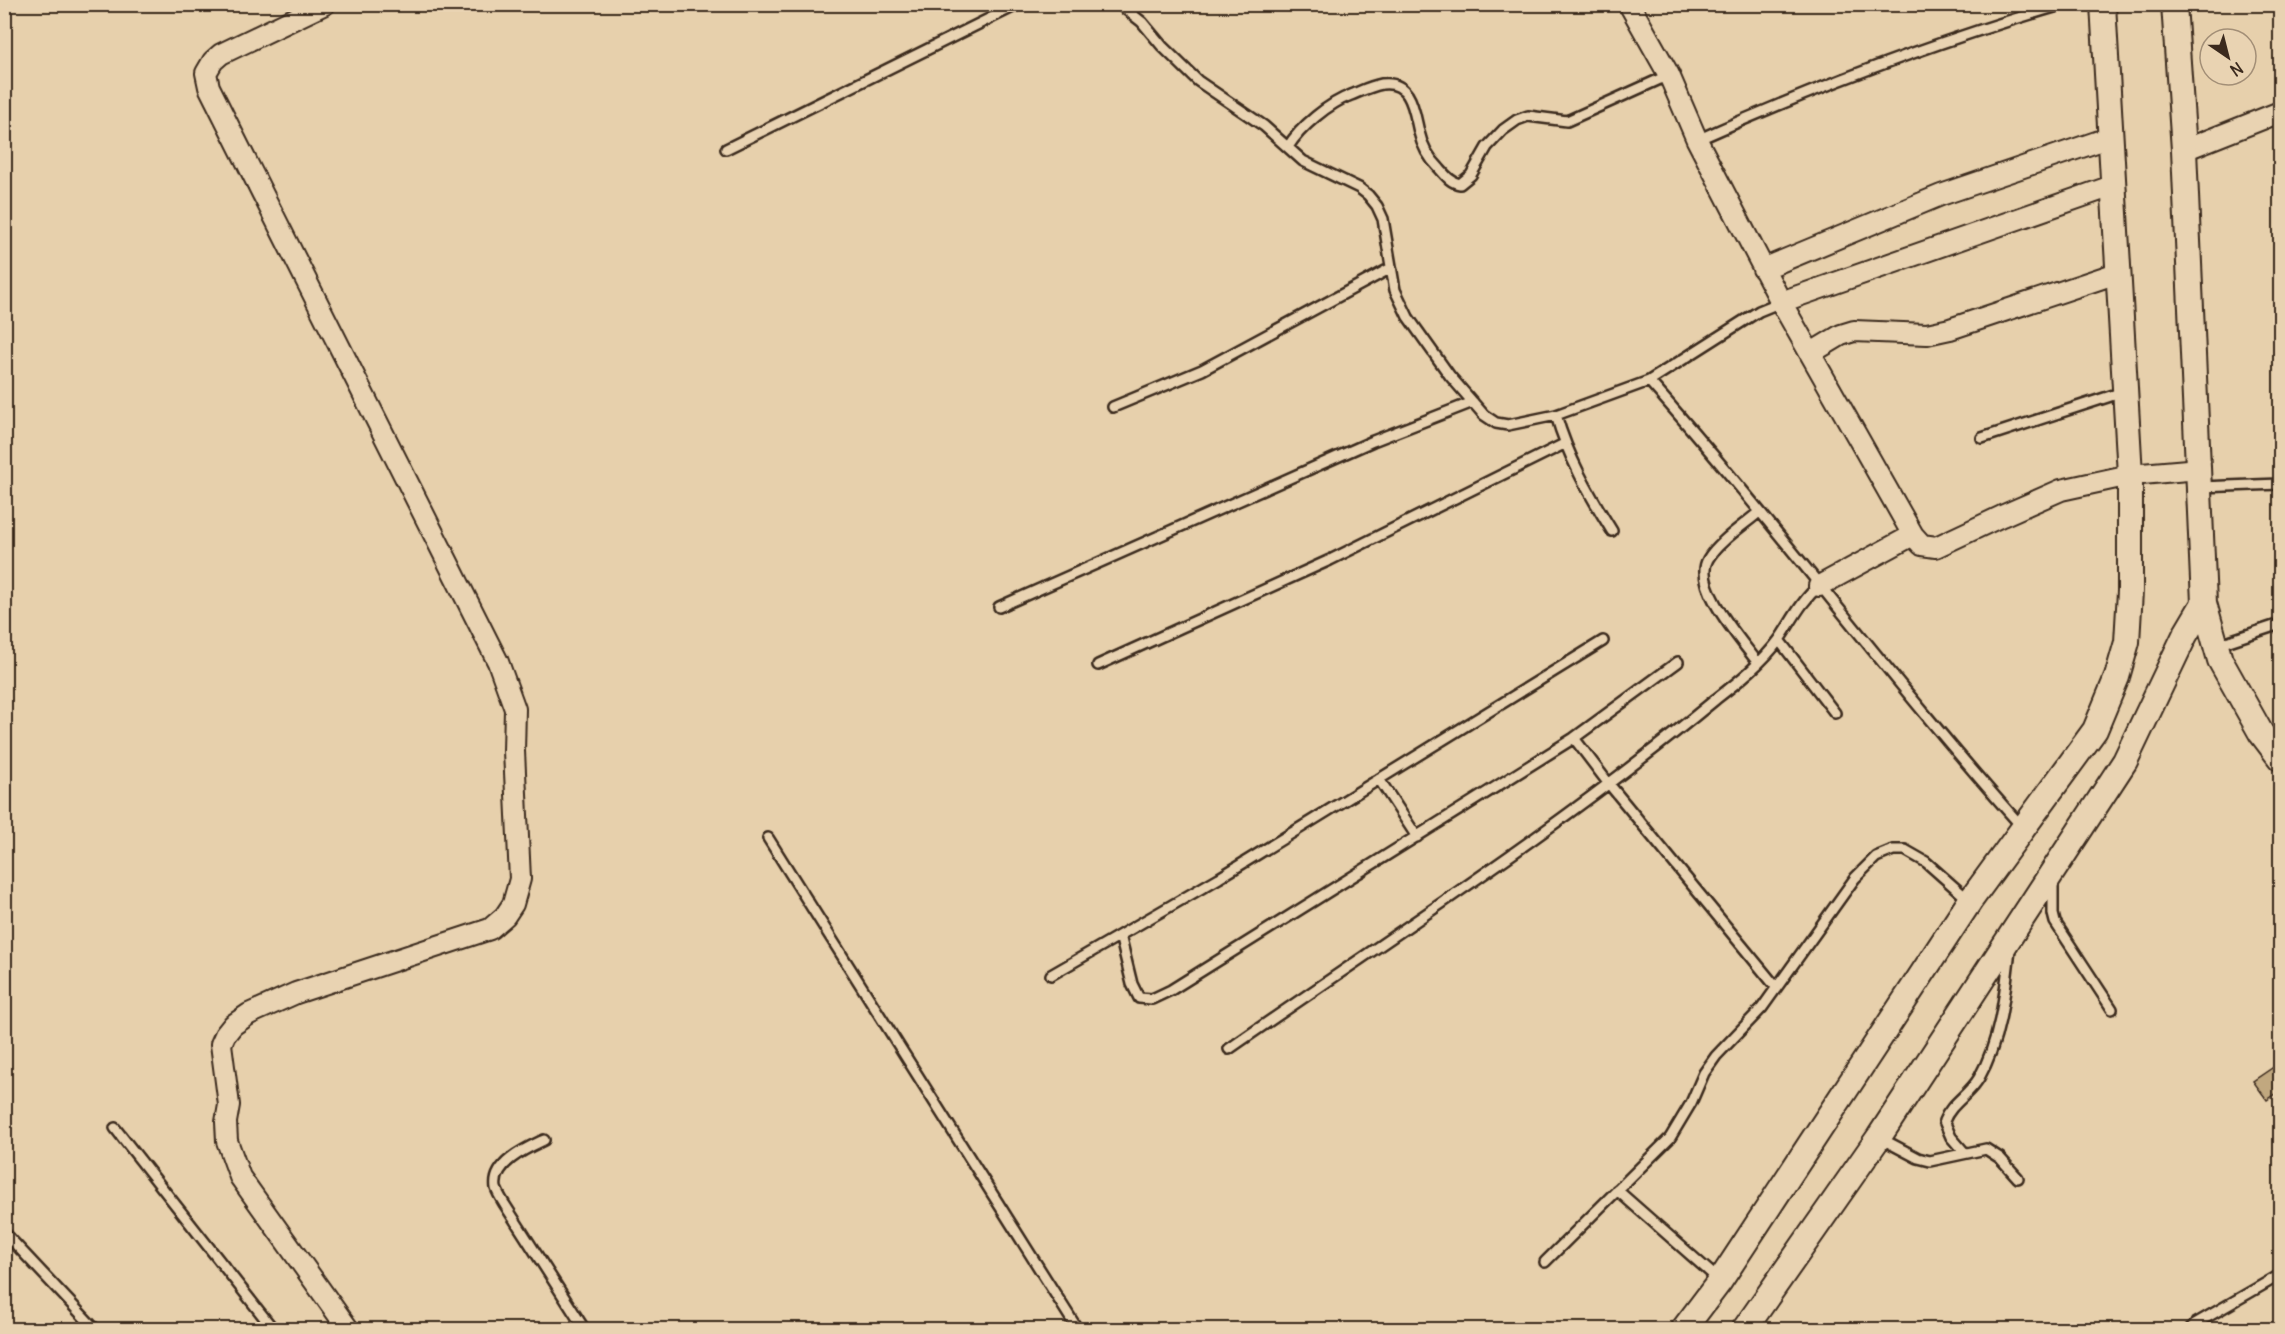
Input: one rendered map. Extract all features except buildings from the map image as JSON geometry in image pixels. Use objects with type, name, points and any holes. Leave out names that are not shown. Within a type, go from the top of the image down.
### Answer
[{"type":"street","points":[[325,4],[221,54],[213,61],[206,73],[209,87],[510,691],[515,709],[514,750],[520,879],[513,904],[506,916],[490,929],[296,993],[249,1014],[233,1025],[221,1044],[229,1105],[226,1122],[227,1141],[233,1163],[240,1177],[349,1329]]},
{"type":"street","points":[[1629,4],[1668,75],[1697,140],[1763,269],[1913,535],[1922,545],[1936,547],[2061,490],[2138,475],[2170,473],[2199,478]]},
{"type":"street","points":[[1683,1329],[1720,1281],[1970,901],[2095,730],[2117,677],[2127,642],[2138,475],[2123,392],[2103,4]]},
{"type":"street","points":[[2174,4],[2184,150],[2204,603],[2220,660],[2261,733],[2280,758]]},
{"type":"street","points":[[2184,150],[2280,112]]},
{"type":"street","points":[[1763,269],[1941,195],[2111,137]]},
{"type":"street","points":[[1781,302],[2112,186]]},
{"type":"street","points":[[1811,353],[1841,335],[1854,331],[1927,334],[1950,329],[2117,273]]},
{"type":"street","points":[[1820,586],[1913,535]]},
{"type":"street","points":[[1744,1329],[1879,1137],[2125,761],[2179,645],[2204,603]]},
{"type":"lane","points":[[726,149],[1019,4]]},
{"type":"lane","points":[[1119,4],[1142,22],[1162,46],[1198,81],[1264,126],[1312,166],[1359,188],[1368,195],[1377,206],[1383,219],[1395,290],[1408,316],[1450,376],[1484,415],[1496,423],[1508,426],[1556,415],[1649,381],[1734,325],[1781,302]]},
{"type":"lane","points":[[1697,140],[1773,106],[1989,26],[2065,4]]},
{"type":"lane","points":[[1288,147],[1301,129],[1344,98],[1383,84],[1395,85],[1403,90],[1413,104],[1419,133],[1430,159],[1449,179],[1460,184],[1471,175],[1486,147],[1517,120],[1528,116],[1567,121],[1668,75]]},
{"type":"lane","points":[[1113,407],[1202,370],[1391,268]]},
{"type":"lane","points":[[1649,381],[1697,435],[2024,829]]},
{"type":"lane","points":[[1982,438],[2123,392]]},
{"type":"lane","points":[[999,607],[1373,441],[1473,402]]},
{"type":"lane","points":[[1556,415],[1564,444],[1586,488],[1612,531]]},
{"type":"lane","points":[[1098,665],[1330,560],[1564,444]]},
{"type":"lane","points":[[2199,478],[2280,484]]},
{"type":"lane","points":[[1758,663],[1714,601],[1704,576],[1709,556],[1759,512]]},
{"type":"lane","points":[[1229,1049],[1532,840],[1609,784],[1718,698],[1758,663],[1779,640],[1804,602],[1820,586]]},
{"type":"lane","points":[[2216,645],[2280,624]]},
{"type":"lane","points":[[1779,640],[1835,713]]},
{"type":"lane","points":[[1051,975],[1219,878],[1603,641]]},
{"type":"lane","points":[[1120,935],[1135,993],[1139,998],[1152,999],[1171,990],[1574,738],[1677,662]]},
{"type":"lane","points":[[1574,738],[1776,987]]},
{"type":"lane","points":[[1379,779],[1417,837]]},
{"type":"lane","points":[[768,838],[1078,1329]]},
{"type":"lane","points":[[1545,1262],[1670,1138],[1691,1103],[1704,1073],[1716,1056],[1762,1008],[1855,878],[1876,857],[1893,850],[1905,850],[1926,862],[1970,901]]},
{"type":"lane","points":[[2054,870],[2052,904],[2055,922],[2112,1010]]},
{"type":"lane","points":[[1964,1152],[1951,1137],[1944,1121],[1950,1109],[1977,1081],[1995,1040],[2004,1004],[2012,932]]},
{"type":"lane","points":[[115,1128],[274,1329]]},
{"type":"lane","points":[[1879,1137],[1918,1158],[1930,1161],[1943,1160],[1964,1152],[1990,1150],[2001,1158],[2018,1178]]},
{"type":"lane","points":[[544,1140],[516,1154],[506,1162],[496,1181],[496,1189],[585,1329]]},
{"type":"lane","points":[[1617,1190],[1720,1281]]},
{"type":"lane","points":[[4,1232],[96,1329]]},
{"type":"lane","points":[[2189,1329],[2280,1275]]}]
